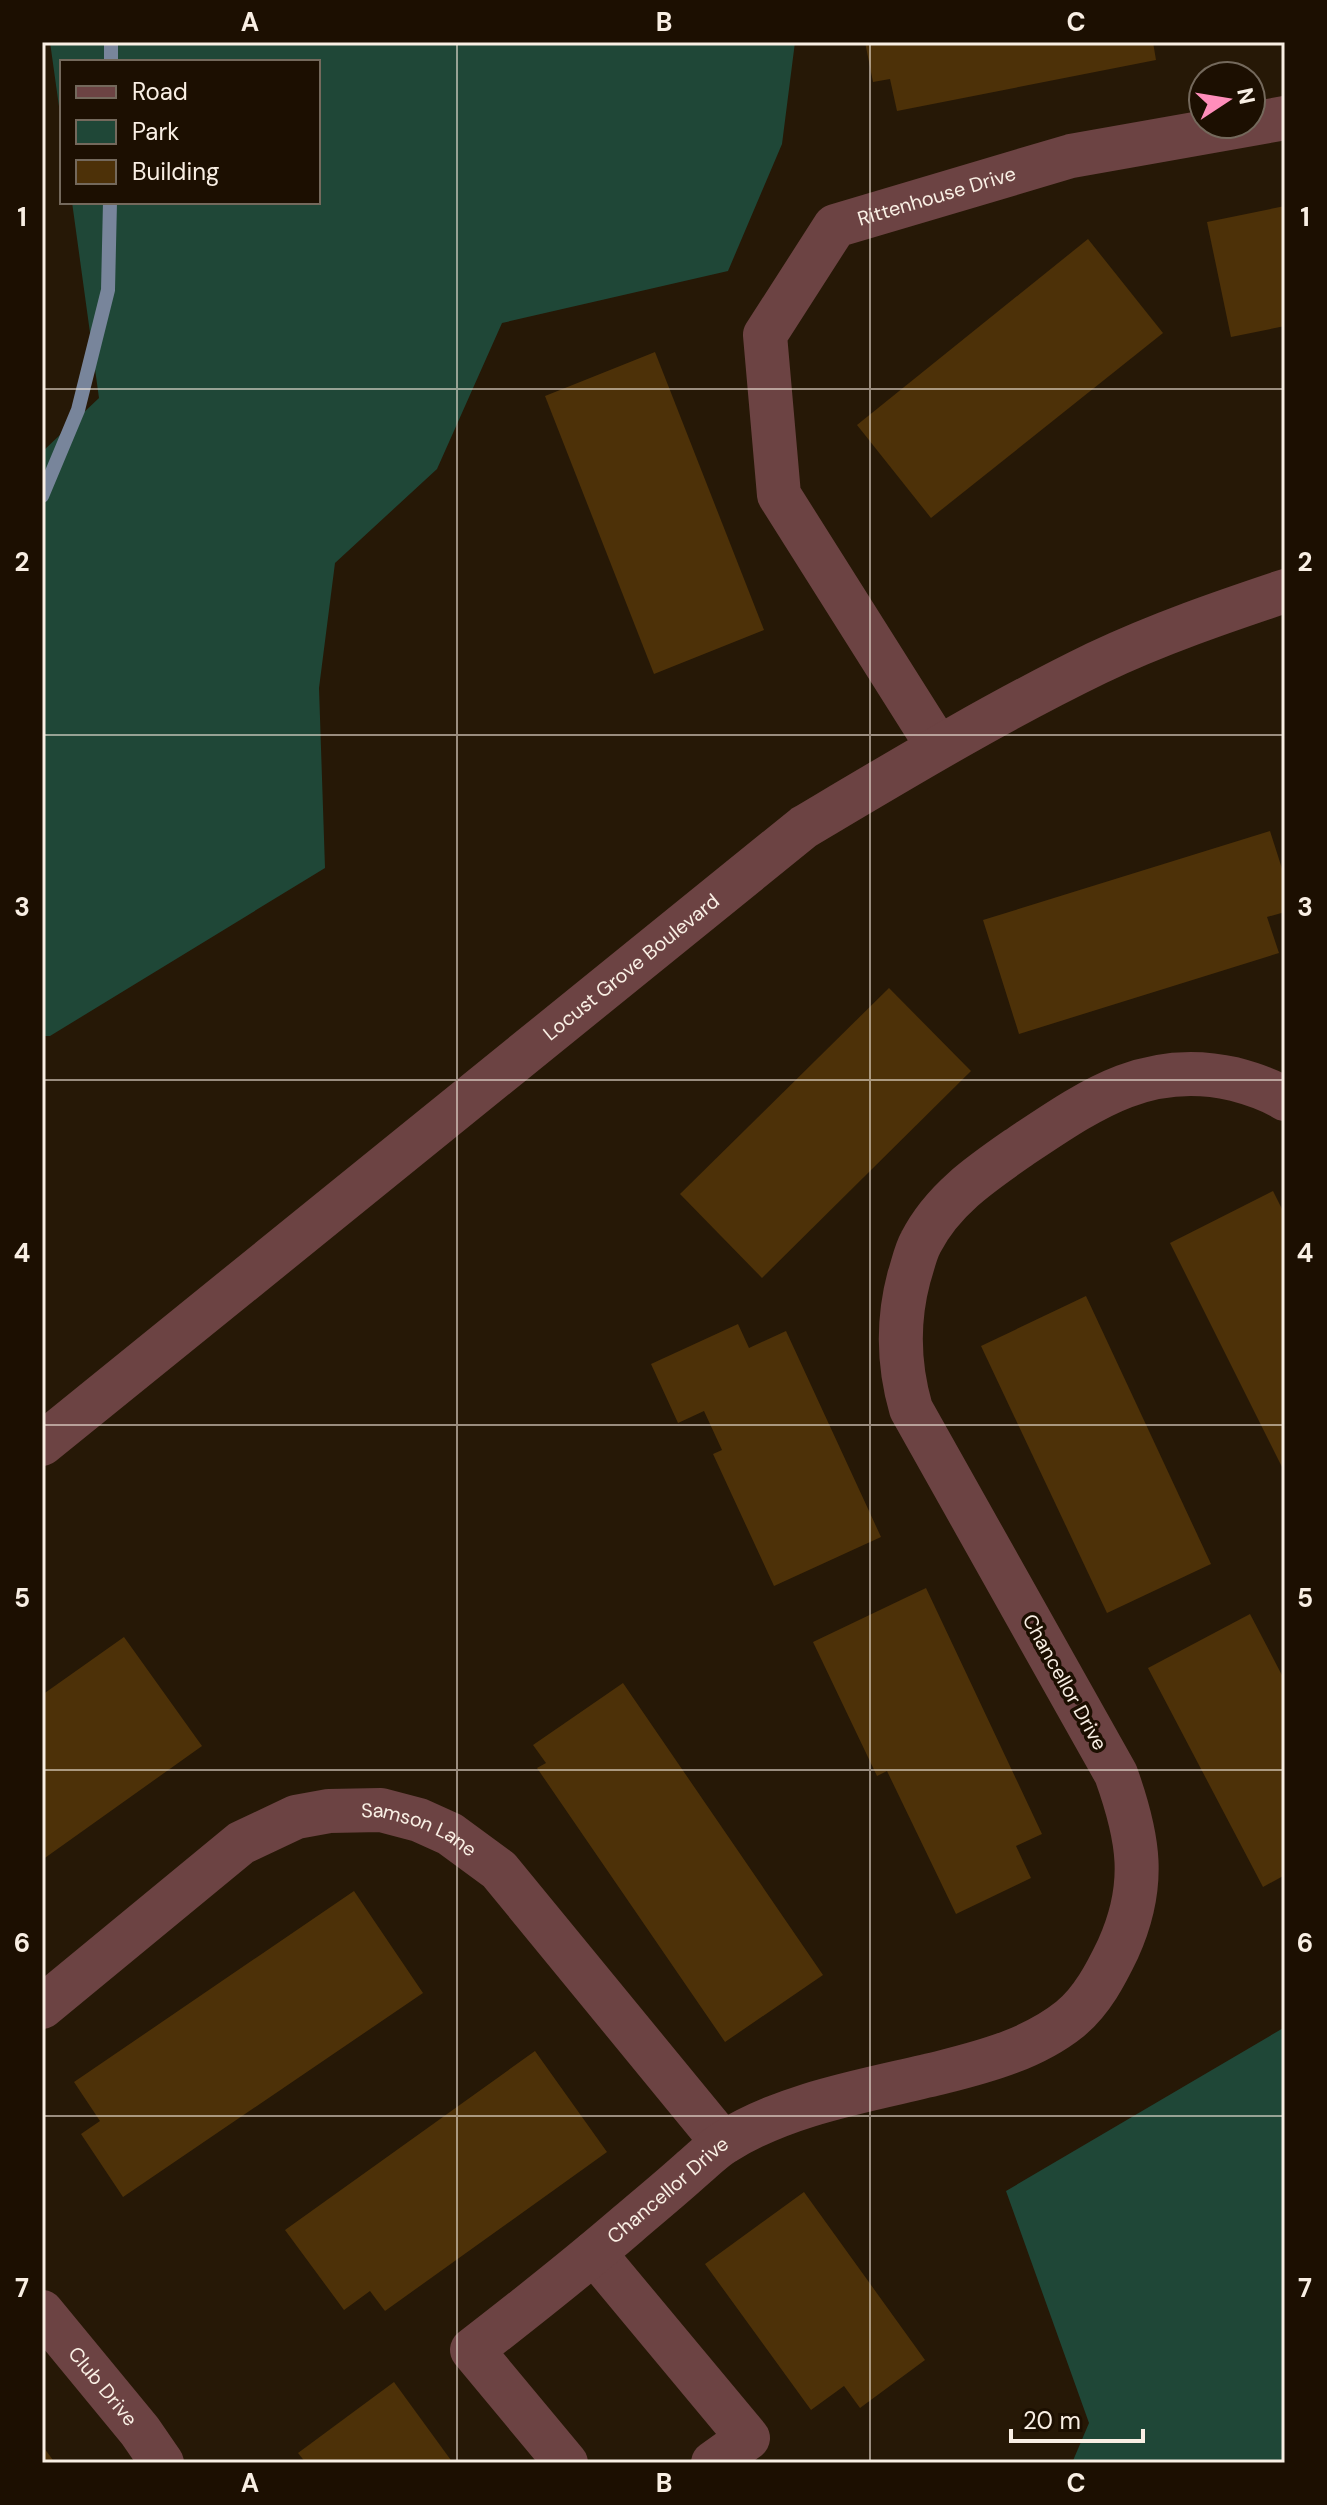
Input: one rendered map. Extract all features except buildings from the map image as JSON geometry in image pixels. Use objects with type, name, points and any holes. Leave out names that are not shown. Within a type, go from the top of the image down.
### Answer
[{"type":"street","name":"Rittenhouse Drive","points":[[938,747],[779,495],[765,335],[835,226],[1071,156],[1285,118]]},
{"type":"street","name":"Locust Grove Boulevard","points":[[42,1444],[804,827],[938,747],[1098,663],[1216,613],[1285,591]]},
{"type":"street","name":"Chancellor Drive","points":[[566,2463],[472,2350],[594,2253],[723,2143],[766,2120],[803,2107],[983,2062],[1050,2033],[1072,2017],[1095,1991],[1125,1934],[1136,1895],[1136,1852],[1132,1819],[1116,1774],[911,1409],[901,1369],[899,1340],[902,1303],[920,1243],[953,1198],[986,1170],[1093,1099],[1147,1077],[1210,1074],[1269,1089],[1285,1099]]},
{"type":"street","name":"Samson Lane","points":[[42,2007],[241,1843],[296,1817],[329,1811],[381,1810],[419,1820],[450,1834],[499,1870],[723,2143]]},
{"type":"street","name":"Chancellor Drive","points":[[594,2253],[748,2438],[713,2463]]},
{"type":"street","name":"Club Drive","points":[[42,2312],[140,2431],[162,2463]]},
{"type":"green space","points":[[50,42],[795,42],[782,144],[728,271],[502,323],[437,469],[335,563],[319,688],[325,868],[50,1036],[42,1036],[42,452],[99,398],[72,204],[320,204],[320,60],[60,60],[60,114]]},
{"type":"green space","points":[[1285,2027],[1285,2463],[1072,2463],[1089,2423],[1006,2191]]},
{"type":"waterway","points":[[111,42],[111,60]]},
{"type":"waterway","points":[[42,496],[78,410],[108,290],[110,204]]}]
